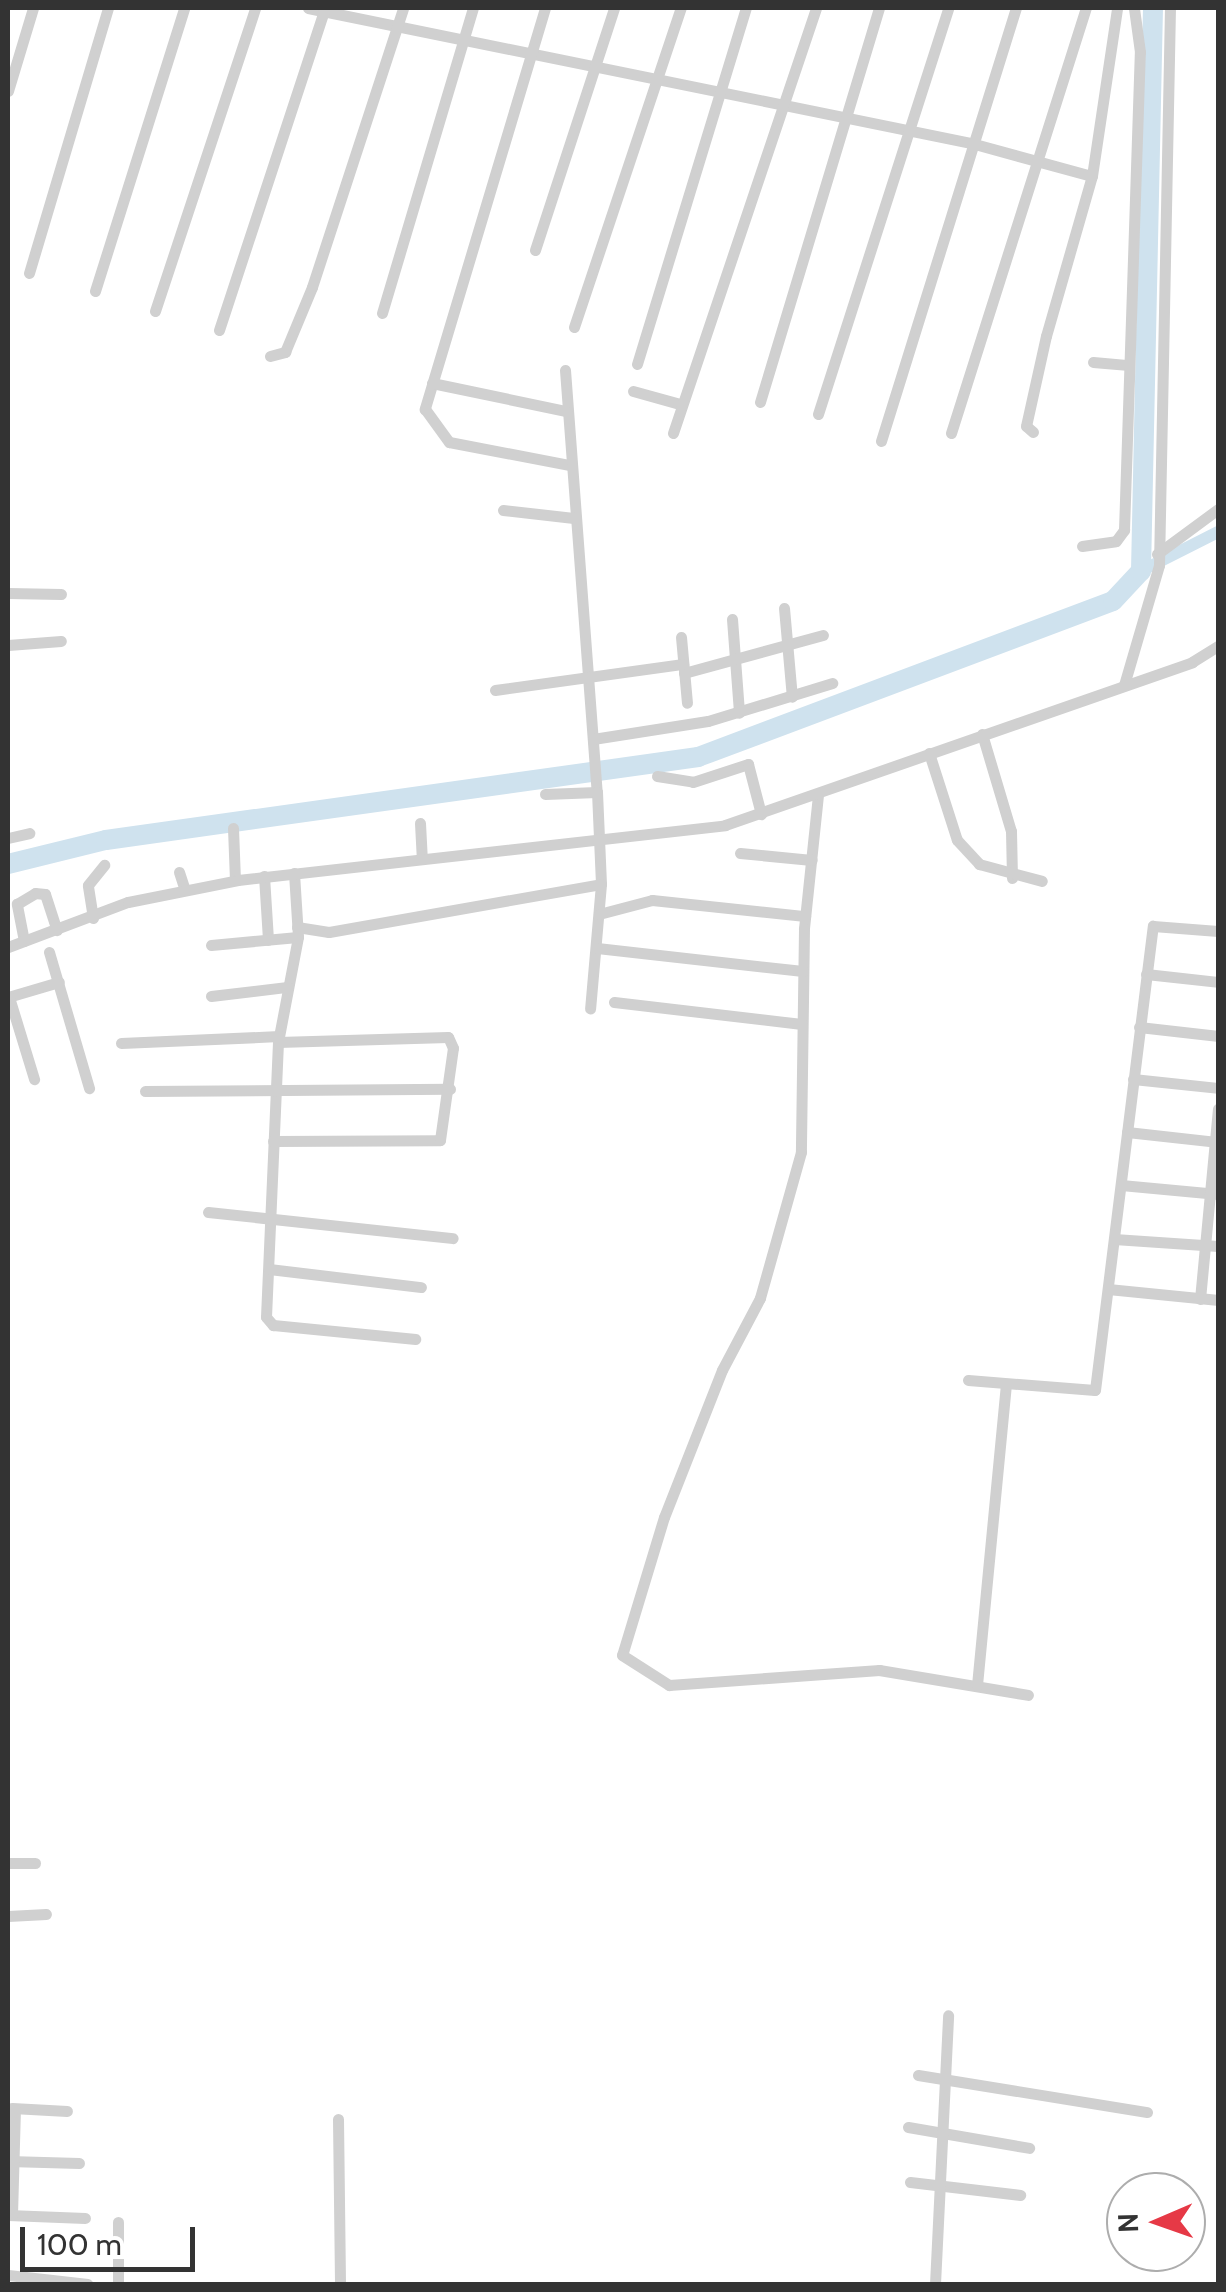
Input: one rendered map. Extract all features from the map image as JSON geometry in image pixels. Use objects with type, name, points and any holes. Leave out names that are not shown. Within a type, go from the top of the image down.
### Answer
[{"type":"street","points":[[8,92],[33,8]]},
{"type":"street","points":[[29,273],[108,8]]},
{"type":"street","points":[[95,292],[184,8]]},
{"type":"street","points":[[155,311],[255,8]]},
{"type":"street","points":[[308,8],[719,96],[784,103],[846,120],[971,143],[1034,164],[1092,176]]},
{"type":"street","points":[[270,356],[285,352],[312,288],[403,8]]},
{"type":"street","points":[[382,313],[474,8]]},
{"type":"street","points":[[544,8],[425,414],[449,442],[570,465]]},
{"type":"street","points":[[536,250],[614,8]]},
{"type":"street","points":[[574,327],[681,8]]},
{"type":"street","points":[[637,364],[746,8]]},
{"type":"street","points":[[673,433],[816,8]]},
{"type":"street","points":[[760,402],[880,8]]},
{"type":"street","points":[[818,414],[948,8]]},
{"type":"street","points":[[881,441],[1016,8]]},
{"type":"street","points":[[951,433],[1086,8]]},
{"type":"street","points":[[1033,432],[1026,426],[1046,336],[1092,176],[1118,8]]},
{"type":"street","points":[[1082,546],[1116,541],[1124,530],[1140,52],[1134,8]]},
{"type":"street","points":[[1124,685],[1158,560],[1170,8]]},
{"type":"street","points":[[219,330],[324,9]]},
{"type":"street","points":[[1094,362],[1129,365]]},
{"type":"street","points":[[565,370],[600,838],[600,914],[590,1010]]},
{"type":"street","points":[[432,383],[566,412]]},
{"type":"street","points":[[633,391],[680,404]]},
{"type":"street","points":[[1158,560],[1218,509]]},
{"type":"street","points":[[503,510],[574,518]]},
{"type":"street","points":[[8,593],[61,594]]},
{"type":"street","points":[[784,608],[792,697]]},
{"type":"street","points":[[732,620],[740,713]]},
{"type":"street","points":[[495,690],[588,676],[684,669],[823,634]]},
{"type":"street","points":[[681,637],[687,703]]},
{"type":"street","points":[[8,645],[61,641]]},
{"type":"street","points":[[8,947],[184,890],[235,880],[600,838],[671,836],[761,814],[1124,685],[1218,646]]},
{"type":"street","points":[[594,742],[740,713],[832,683]]},
{"type":"street","points":[[982,734],[1011,831],[1012,878]]},
{"type":"street","points":[[929,753],[957,840],[985,869],[1012,878],[1042,881]]},
{"type":"street","points":[[657,776],[693,782],[748,764],[761,814]]},
{"type":"street","points":[[545,794],[597,785]]},
{"type":"street","points":[[818,795],[805,916],[804,1132],[760,1298],[722,1370],[664,1516],[622,1655],[669,1685],[880,1670],[1028,1695]]},
{"type":"street","points":[[420,823],[422,856]]},
{"type":"street","points":[[233,828],[235,880]]},
{"type":"street","points":[[8,838],[30,833]]},
{"type":"street","points":[[740,853],[812,860]]},
{"type":"street","points":[[92,918],[88,884],[104,865]]},
{"type":"street","points":[[180,872],[184,890]]},
{"type":"street","points":[[294,873],[297,932],[278,1039],[266,1317],[273,1325],[416,1339]]},
{"type":"street","points":[[264,876],[268,940]]},
{"type":"street","points":[[211,946],[268,940],[297,932],[329,932],[601,884]]},
{"type":"street","points":[[24,941],[17,904],[36,893],[45,894],[57,930]]},
{"type":"street","points":[[600,914],[652,900],[805,916]]},
{"type":"street","points":[[968,1380],[1095,1390],[1152,926],[1218,930]]},
{"type":"street","points":[[597,948],[803,971]]},
{"type":"street","points":[[49,952],[90,1088]]},
{"type":"street","points":[[1146,974],[1218,982]]},
{"type":"street","points":[[34,1079],[8,997],[58,982]]},
{"type":"street","points":[[211,996],[287,988]]},
{"type":"street","points":[[614,1002],[802,1024]]},
{"type":"street","points":[[1140,1027],[1218,1036]]},
{"type":"street","points":[[121,1043],[448,1038],[450,1089],[440,1140],[274,1141]]},
{"type":"street","points":[[1133,1079],[1218,1088]]},
{"type":"street","points":[[145,1091],[450,1089]]},
{"type":"street","points":[[1200,1298],[1212,1246],[1218,1109]]},
{"type":"street","points":[[1127,1132],[1217,1142]]},
{"type":"street","points":[[1121,1185],[1214,1193]]},
{"type":"street","points":[[208,1212],[453,1238]]},
{"type":"street","points":[[1114,1239],[1212,1246]]},
{"type":"street","points":[[268,1269],[421,1287]]},
{"type":"street","points":[[1108,1289],[1218,1300]]},
{"type":"street","points":[[977,1685],[1006,1384]]},
{"type":"street","points":[[8,1863],[35,1863]]},
{"type":"street","points":[[8,1916],[46,1914]]},
{"type":"street","points":[[935,2284],[948,2015]]},
{"type":"street","points":[[918,2075],[1147,2112]]},
{"type":"street","points":[[67,2110],[11,2108],[10,2215],[84,2218]]},
{"type":"street","points":[[338,2119],[340,2284]]},
{"type":"street","points":[[908,2127],[1029,2148]]},
{"type":"street","points":[[10,2161],[79,2163]]},
{"type":"street","points":[[910,2182],[1020,2195]]},
{"type":"street","points":[[118,2222],[118,2284]]},
{"type":"street","points":[[8,2275],[87,2284]]},
{"type":"waterway","points":[[8,864],[106,840],[698,757],[1113,601],[1141,571],[1153,8]]},
{"type":"waterway","points":[[1141,571],[1218,532]]}]
